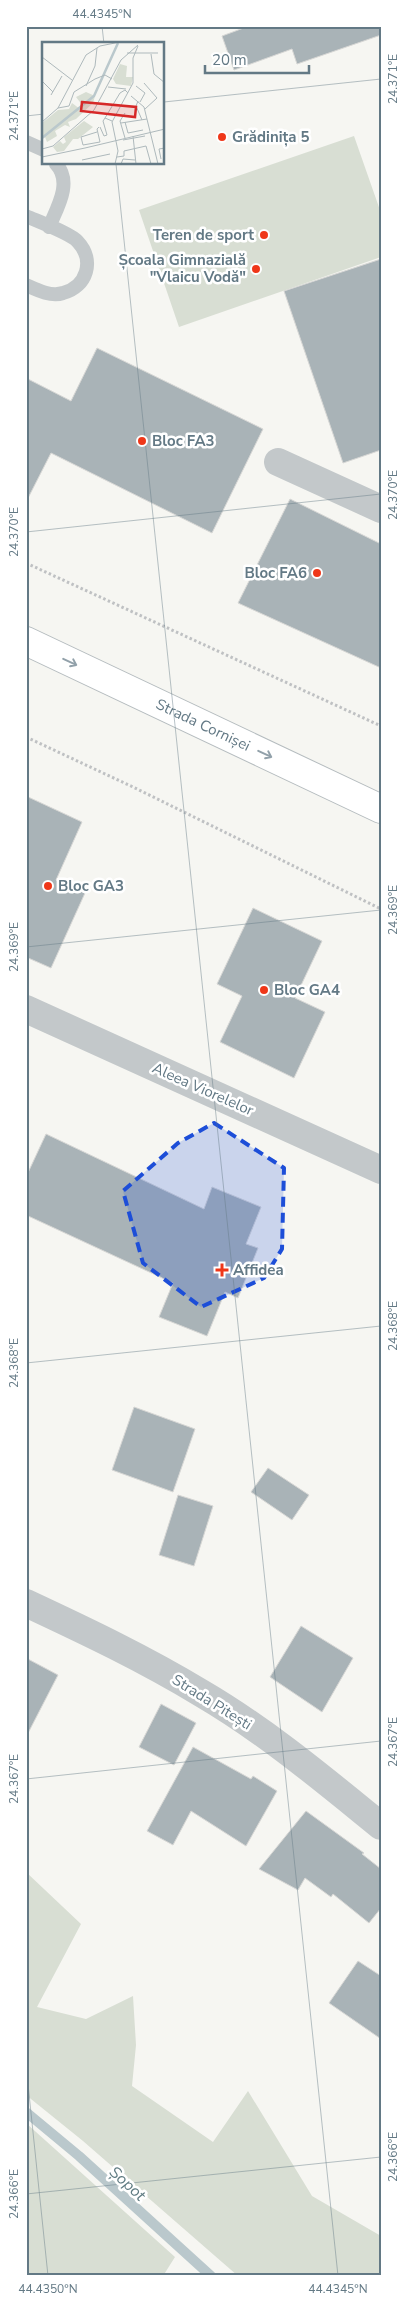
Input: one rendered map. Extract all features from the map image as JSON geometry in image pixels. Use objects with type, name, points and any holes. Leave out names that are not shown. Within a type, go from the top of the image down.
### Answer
[{"type":"street","points":[[278,462],[381,509]]},
{"type":"street","name":"Strada Cornișei","points":[[26,641],[381,809]]},
{"type":"street","name":"Aleea Viorelelor","points":[[26,1009],[381,1170]]},
{"type":"street","name":"Strada Pitești","points":[[26,1603],[123,1649],[202,1694],[292,1754],[381,1826]]},
{"type":"lane","points":[[26,142],[42,149]]},
{"type":"lane","points":[[49,227],[64,191],[62,170],[57,165]]},
{"type":"lane","points":[[26,216],[78,240],[87,255],[87,272],[78,287],[62,294],[42,292],[26,284]]},
{"type":"path","points":[[26,563],[381,726]]},
{"type":"path","points":[[26,737],[133,787],[381,909]]},
{"type":"highlighted area","points":[[214,1123],[284,1168],[282,1249],[264,1278],[201,1307],[143,1263],[123,1191],[178,1143]]},
{"type":"shaded area","name":"Teren de sport","points":[[354,136],[381,213],[381,257],[179,327],[139,210]]},
{"type":"shaded area","points":[[26,1872],[81,1924],[37,2007],[86,2019],[133,1996],[136,2045],[132,2086],[213,2142],[248,2091],[312,2196],[381,2236],[381,2276],[238,2276],[83,2141],[26,2095]]},
{"type":"shaded area","points":[[26,2123],[175,2257],[163,2276],[26,2276]]},
{"type":"building","points":[[249,26],[381,26],[381,35],[297,64],[292,49],[234,70],[222,36]]},
{"type":"building","points":[[381,259],[381,450],[343,463],[284,291]]},
{"type":"building","name":"Bloc FA3","points":[[97,348],[263,429],[212,533],[51,453],[26,502],[26,378],[71,401]]},
{"type":"building","name":"Bloc FA6","points":[[290,499],[381,544],[381,668],[238,603]]},
{"type":"building","name":"Bloc GA3","points":[[26,796],[82,822],[56,880],[85,893],[51,968],[26,957]]},
{"type":"building","name":"Bloc GA4","points":[[253,908],[322,941],[295,998],[325,1012],[294,1078],[220,1042],[242,996],[217,984]]},
{"type":"building","points":[[46,1134],[204,1209],[212,1187],[261,1207],[246,1244],[258,1248],[238,1298],[225,1292],[207,1336],[159,1317],[173,1283],[26,1215],[26,1177]]},
{"type":"building","points":[[134,1407],[195,1429],[173,1492],[112,1470]]},
{"type":"building","points":[[268,1468],[309,1495],[292,1520],[251,1492]]},
{"type":"building","points":[[178,1495],[213,1506],[194,1566],[159,1555]]},
{"type":"building","points":[[301,1626],[353,1658],[322,1712],[270,1677]]},
{"type":"building","points":[[26,1658],[58,1675],[26,1737]]},
{"type":"building","points":[[161,1704],[196,1723],[174,1765],[139,1747]]},
{"type":"building","points":[[193,1747],[251,1779],[253,1776],[277,1791],[246,1846],[191,1811],[173,1845],[147,1831]]},
{"type":"building","points":[[306,1811],[364,1853],[362,1854],[381,1869],[381,1908],[369,1923],[333,1894],[331,1897],[305,1878],[298,1890],[259,1869]]},
{"type":"building","points":[[358,1961],[381,1976],[381,2039],[329,2003]]},
{"type":"waterway","name":"Șopot","points":[[26,2112],[79,2156],[211,2276]]},
{"type":"place","name":"Grădinița 5","points":[[222,137]]},
{"type":"place","name":"Teren de sport","points":[[264,235]]},
{"type":"place","name":"Școala Gimnazială \"Vlaicu Vodă\"","points":[[256,269]]},
{"type":"place","name":"Bloc FA3","points":[[142,441]]},
{"type":"place","name":"Bloc FA6","points":[[317,573]]},
{"type":"place","name":"Bloc GA3","points":[[48,886]]},
{"type":"place","name":"Bloc GA4","points":[[264,990]]},
{"type":"place","name":"Affidea","points":[[222,1270]]}]
